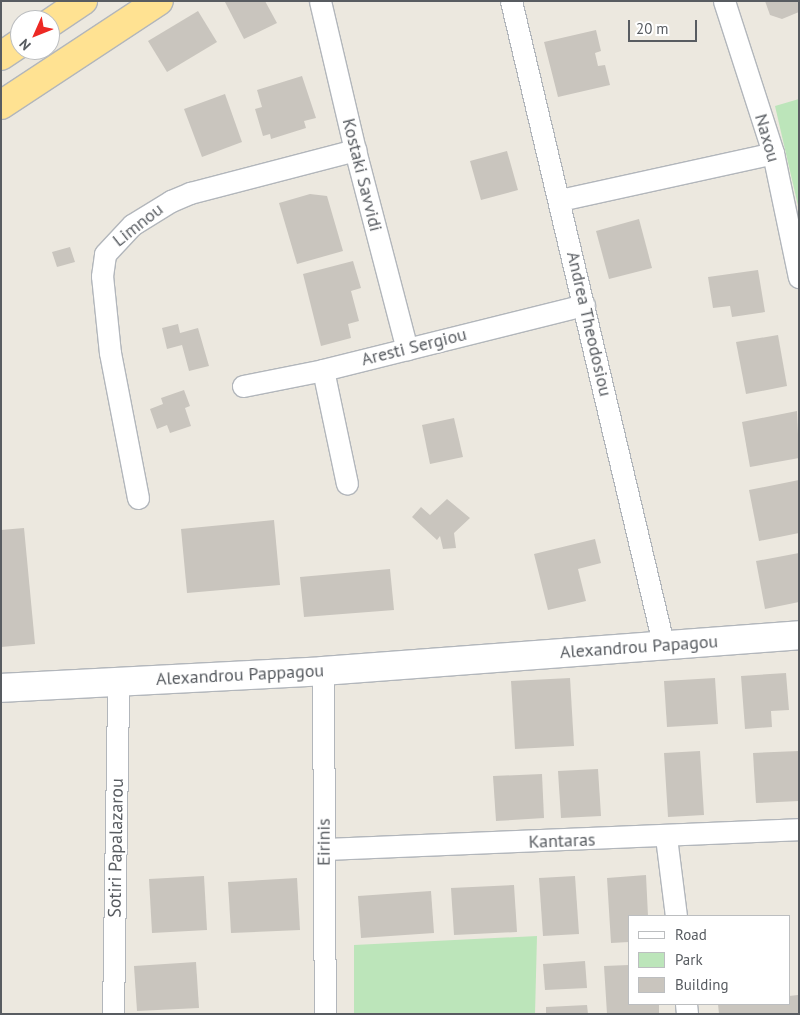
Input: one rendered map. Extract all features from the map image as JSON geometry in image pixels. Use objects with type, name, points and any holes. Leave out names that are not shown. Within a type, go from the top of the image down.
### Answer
[{"type":"highway","points":[[60,16],[83,1]]},
{"type":"highway","points":[[1,105],[159,1]]},
{"type":"street","name":"Kostaki Savvidi","points":[[320,1],[354,150],[407,349]]},
{"type":"street","name":"Andrea Theodosiou","points":[[511,1],[560,200],[664,647]]},
{"type":"street","name":"Naxou","points":[[724,1],[773,153],[799,277]]},
{"type":"street","name":"Limnou","points":[[138,498],[110,353],[102,276],[105,254],[132,225],[171,200],[354,150]]},
{"type":"street","points":[[560,200],[773,153]]},
{"type":"street","name":"Aresti Sergiou","points":[[243,386],[324,370],[584,305]]},
{"type":"street","points":[[324,370],[347,484]]},
{"type":"street","name":"Alexandrou Papagou","points":[[323,671],[478,657],[664,647],[799,635]]},
{"type":"street","name":"Alexandrou Pappagou","points":[[1,688],[323,671]]},
{"type":"street","name":"Eirinis","points":[[323,671],[325,1014]]},
{"type":"street","name":"Sotiri Papalazarou","points":[[113,1014],[118,682]]},
{"type":"street","name":"Kantaras","points":[[324,849],[666,837],[799,829]]},
{"type":"street","points":[[666,837],[676,915]]},
{"type":"green space","points":[[799,99],[799,210],[775,106]]},
{"type":"green space","points":[[537,936],[535,1014],[354,1014],[354,945]]},
{"type":"building","points":[[265,1],[277,23],[244,39],[225,2]]},
{"type":"building","points":[[765,1],[799,1],[799,12],[782,19],[770,15]]},
{"type":"building","points":[[198,11],[217,42],[167,72],[148,41]]},
{"type":"building","points":[[596,30],[601,51],[595,53],[598,66],[605,65],[610,85],[558,97],[544,42]]},
{"type":"building","points":[[302,76],[316,118],[304,121],[306,128],[271,139],[270,134],[263,136],[255,109],[262,107],[257,90]]},
{"type":"building","points":[[225,94],[242,142],[202,157],[184,109]]},
{"type":"building","points":[[507,151],[518,190],[481,200],[470,161]]},
{"type":"building","points":[[310,194],[327,196],[343,251],[297,264],[279,203]]},
{"type":"building","points":[[639,219],[652,268],[609,279],[596,231]]},
{"type":"building","points":[[70,247],[75,262],[57,267],[52,252]]},
{"type":"building","points":[[353,261],[361,288],[351,291],[359,321],[348,324],[351,338],[321,346],[303,274]]},
{"type":"building","points":[[758,270],[765,312],[732,317],[730,306],[713,308],[708,277]]},
{"type":"building","points":[[178,324],[180,333],[198,328],[209,366],[189,371],[182,345],[167,349],[162,328]]},
{"type":"building","points":[[778,335],[787,386],[746,394],[736,342]]},
{"type":"building","points":[[184,390],[190,406],[185,408],[191,426],[170,433],[167,425],[157,429],[150,409],[163,404],[161,398]]},
{"type":"building","points":[[797,411],[799,458],[750,467],[742,422]]},
{"type":"building","points":[[454,418],[463,457],[430,464],[422,425]]},
{"type":"building","points":[[799,480],[799,533],[759,541],[749,490]]},
{"type":"building","points":[[447,499],[470,518],[454,533],[456,548],[443,549],[440,536],[437,540],[412,517],[421,507],[430,515]]},
{"type":"building","points":[[274,520],[280,585],[187,593],[181,529]]},
{"type":"building","points":[[24,528],[35,644],[1,647],[1,530]]},
{"type":"building","points":[[595,539],[601,563],[578,569],[586,601],[548,610],[534,554]]},
{"type":"building","points":[[799,553],[799,602],[765,609],[756,561]]},
{"type":"building","points":[[390,569],[394,610],[304,617],[300,577]]},
{"type":"building","points":[[786,673],[789,710],[771,711],[772,727],[745,729],[741,676]]},
{"type":"building","points":[[570,678],[574,746],[515,749],[511,681]]},
{"type":"building","points":[[715,678],[718,724],[667,727],[664,681]]},
{"type":"building","points":[[700,751],[704,815],[668,817],[664,753]]},
{"type":"building","points":[[799,751],[799,801],[756,803],[753,753]]},
{"type":"building","points":[[598,769],[601,816],[561,818],[558,771]]},
{"type":"building","points":[[542,774],[544,818],[496,821],[493,776]]},
{"type":"building","points":[[646,875],[648,915],[628,915],[628,942],[611,943],[607,878]]},
{"type":"building","points":[[204,876],[207,930],[152,933],[149,879]]},
{"type":"building","points":[[575,876],[579,934],[543,936],[539,878]]},
{"type":"building","points":[[297,878],[300,930],[231,933],[228,882]]},
{"type":"building","points":[[514,885],[517,932],[454,935],[451,888]]},
{"type":"building","points":[[431,891],[434,933],[361,938],[358,896]]},
{"type":"building","points":[[585,961],[587,988],[545,990],[543,964]]},
{"type":"building","points":[[196,962],[199,1008],[137,1011],[134,966]]},
{"type":"building","points":[[628,965],[628,1005],[659,1005],[659,1014],[607,1014],[604,966]]},
{"type":"building","points":[[798,995],[799,1014],[719,1014],[718,1005],[790,1005],[790,996]]},
{"type":"building","points":[[587,1005],[588,1014],[546,1014],[546,1007]]}]
